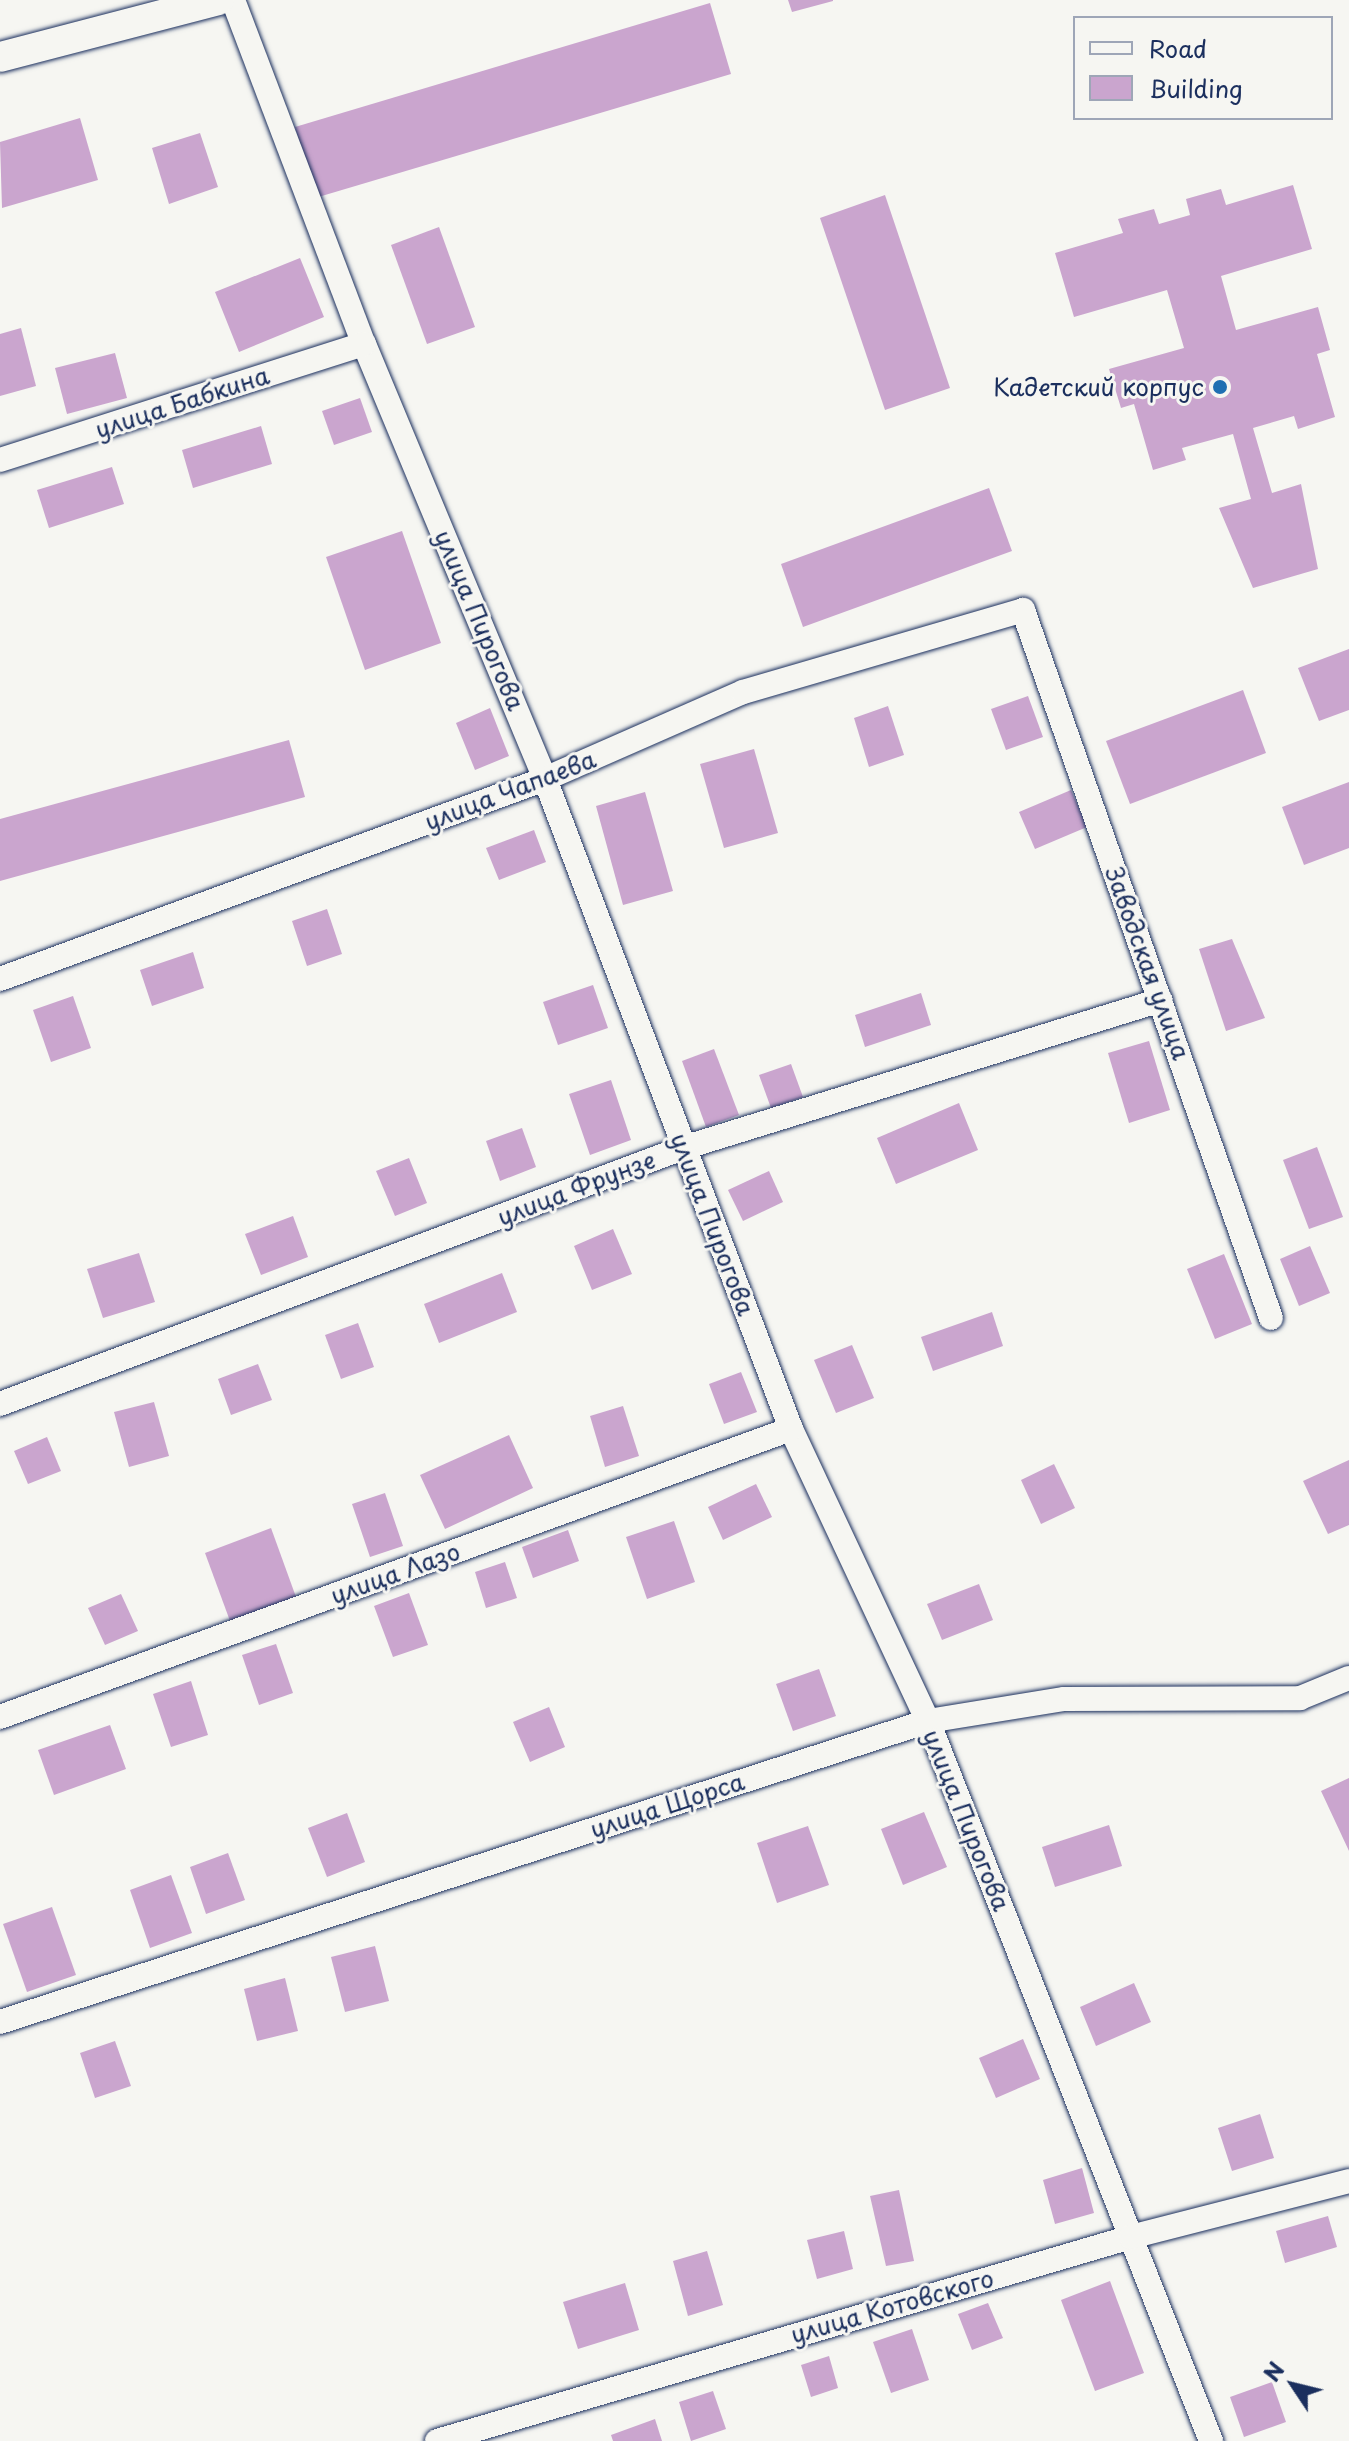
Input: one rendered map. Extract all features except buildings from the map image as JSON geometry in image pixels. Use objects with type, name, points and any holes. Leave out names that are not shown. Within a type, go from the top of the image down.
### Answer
[{"type":"street","points":[[0,57],[219,0]]},
{"type":"street","name":"улица Пирогова","points":[[233,0],[364,344],[545,779],[791,1429],[928,1721],[1211,2441]]},
{"type":"street","name":"улица Бабкина","points":[[0,460],[364,344]]},
{"type":"street","name":"улица Чапаева","points":[[0,979],[545,779],[743,692],[1023,610]]},
{"type":"street","name":"Заводская улица","points":[[1023,610],[1271,1318]]},
{"type":"street","name":"улица Фрунзе","points":[[0,1404],[683,1148],[1161,1000]]},
{"type":"street","name":"улица Лазо","points":[[0,1717],[791,1429]]},
{"type":"street","name":"улица Щорса","points":[[0,2022],[928,1721],[1064,1699],[1300,1698],[1349,1678]]},
{"type":"street","name":"улица Котовского","points":[[437,2441],[1131,2237],[1349,2181]]},
{"type":"place","name":"Кадетский корпус","points":[[1220,387]]}]
